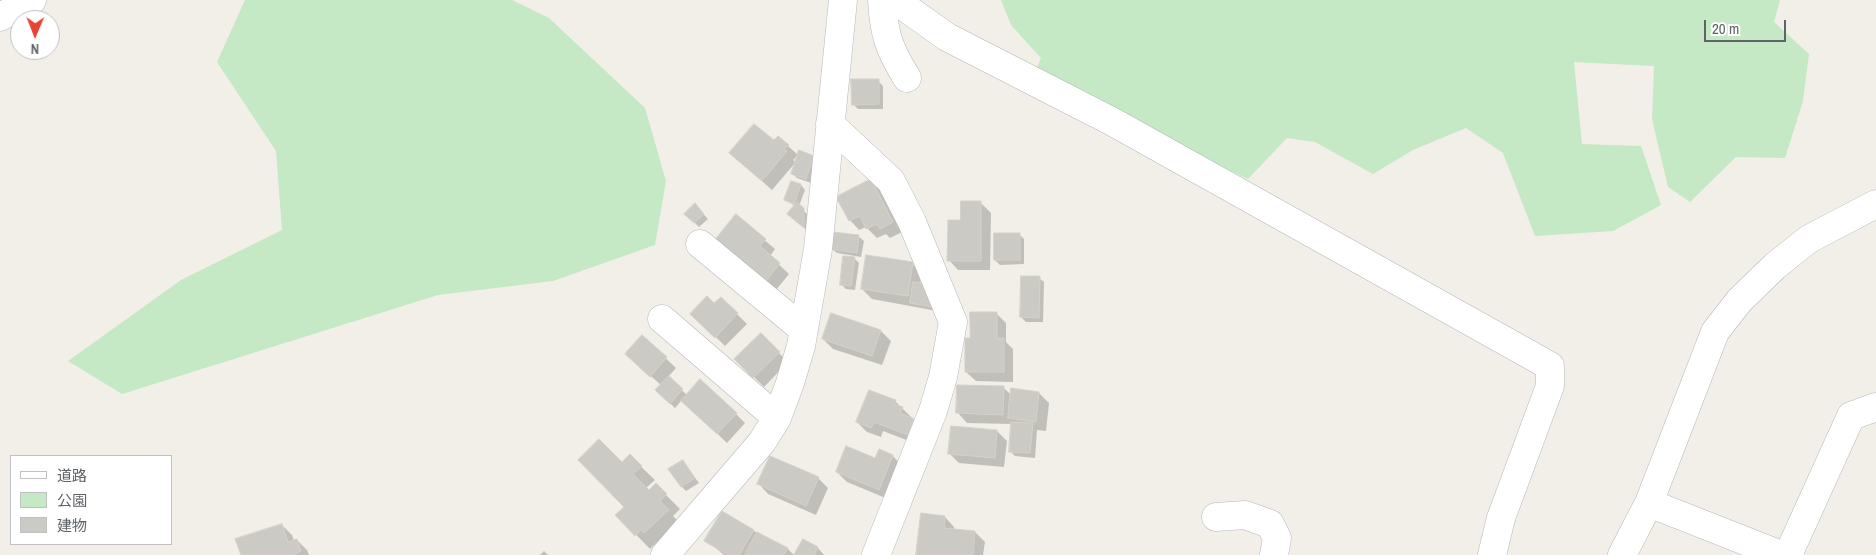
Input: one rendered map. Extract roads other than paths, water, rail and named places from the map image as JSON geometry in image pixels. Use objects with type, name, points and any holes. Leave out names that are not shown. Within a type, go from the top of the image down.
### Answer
[{"type":"street","points":[[0,17],[32,0]]},
{"type":"street","points":[[665,555],[745,464],[777,418],[790,383],[804,330],[818,249],[844,0]]},
{"type":"street","points":[[882,0],[883,22],[890,50],[907,78]]},
{"type":"street","points":[[895,0],[947,37],[1113,122],[1550,366],[1550,386],[1501,518],[1492,555]]},
{"type":"street","points":[[830,124],[891,181],[912,222],[953,322],[943,377],[933,411],[876,555]]},
{"type":"street","points":[[1622,555],[1649,503],[1715,332],[1738,301],[1775,266],[1809,239],[1876,204]]},
{"type":"street","points":[[700,244],[804,330]]},
{"type":"street","points":[[662,319],[777,418]]},
{"type":"street","points":[[1788,555],[1851,416],[1876,407]]},
{"type":"street","points":[[1649,503],[1781,555]]},
{"type":"street","points":[[1216,517],[1245,516],[1270,524],[1277,538],[1274,555]]}]
